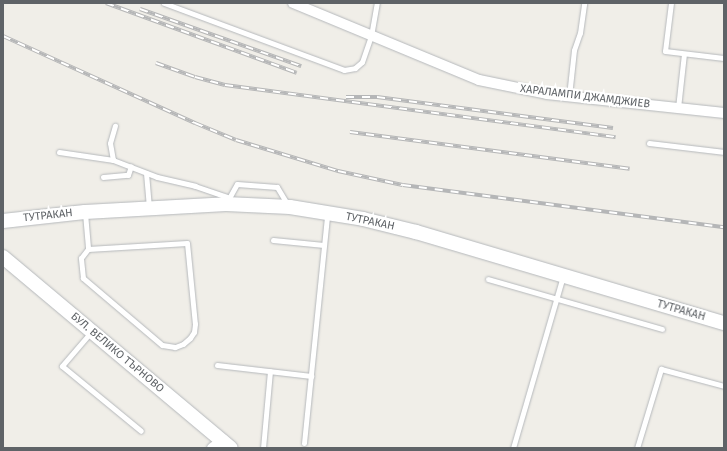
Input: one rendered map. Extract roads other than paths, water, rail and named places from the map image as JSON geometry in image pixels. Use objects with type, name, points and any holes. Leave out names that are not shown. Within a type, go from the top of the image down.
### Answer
[{"type":"street","name":"ХАРАЛАМПИ ДЖАМДЖИЕВ","points":[[294,3],[479,80],[511,88],[569,96],[724,113]]},
{"type":"street","name":"ТУТРАКАН","points":[[3,221],[85,212],[228,201],[290,207],[363,219],[416,232],[724,323]]},
{"type":"street","name":"БУЛ. ВЕЛИКО ТЪРНОВО","points":[[3,257],[222,445]]},
{"type":"lane","points":[[164,3],[344,70],[355,68],[362,62],[371,36],[377,3]]},
{"type":"lane","points":[[569,96],[574,50],[580,33],[584,3]]},
{"type":"lane","points":[[671,3],[665,51],[724,58]]},
{"type":"lane","points":[[678,108],[684,54]]},
{"type":"lane","points":[[113,160],[110,142],[115,126]]},
{"type":"lane","points":[[649,143],[724,152]]},
{"type":"lane","points":[[59,152],[113,160],[169,181],[207,190],[228,201],[237,184],[277,187],[290,207]]},
{"type":"lane","points":[[103,177],[128,175],[131,166]]},
{"type":"lane","points":[[146,173],[149,208]]},
{"type":"lane","points":[[85,212],[88,249],[81,258],[83,278],[162,345],[175,347],[183,344],[190,338],[194,332],[195,324],[187,243],[88,249]]},
{"type":"lane","points":[[304,443],[327,213]]},
{"type":"lane","points":[[273,240],[324,245]]},
{"type":"lane","points":[[513,448],[563,276]]},
{"type":"lane","points":[[488,279],[662,329]]},
{"type":"lane","points":[[91,331],[62,366],[141,431]]},
{"type":"lane","points":[[217,365],[311,376]]},
{"type":"lane","points":[[637,448],[661,369],[724,386]]},
{"type":"lane","points":[[263,448],[270,371]]},
{"type":"railway","points":[[106,3],[297,73]]},
{"type":"railway","points":[[140,9],[301,66]]},
{"type":"railway","points":[[3,36],[236,140],[338,171],[403,185],[724,227]]},
{"type":"railway","points":[[156,63],[195,77],[225,85],[616,137]]},
{"type":"railway","points":[[346,97],[377,97],[613,128]]},
{"type":"railway","points":[[350,132],[630,169]]}]
